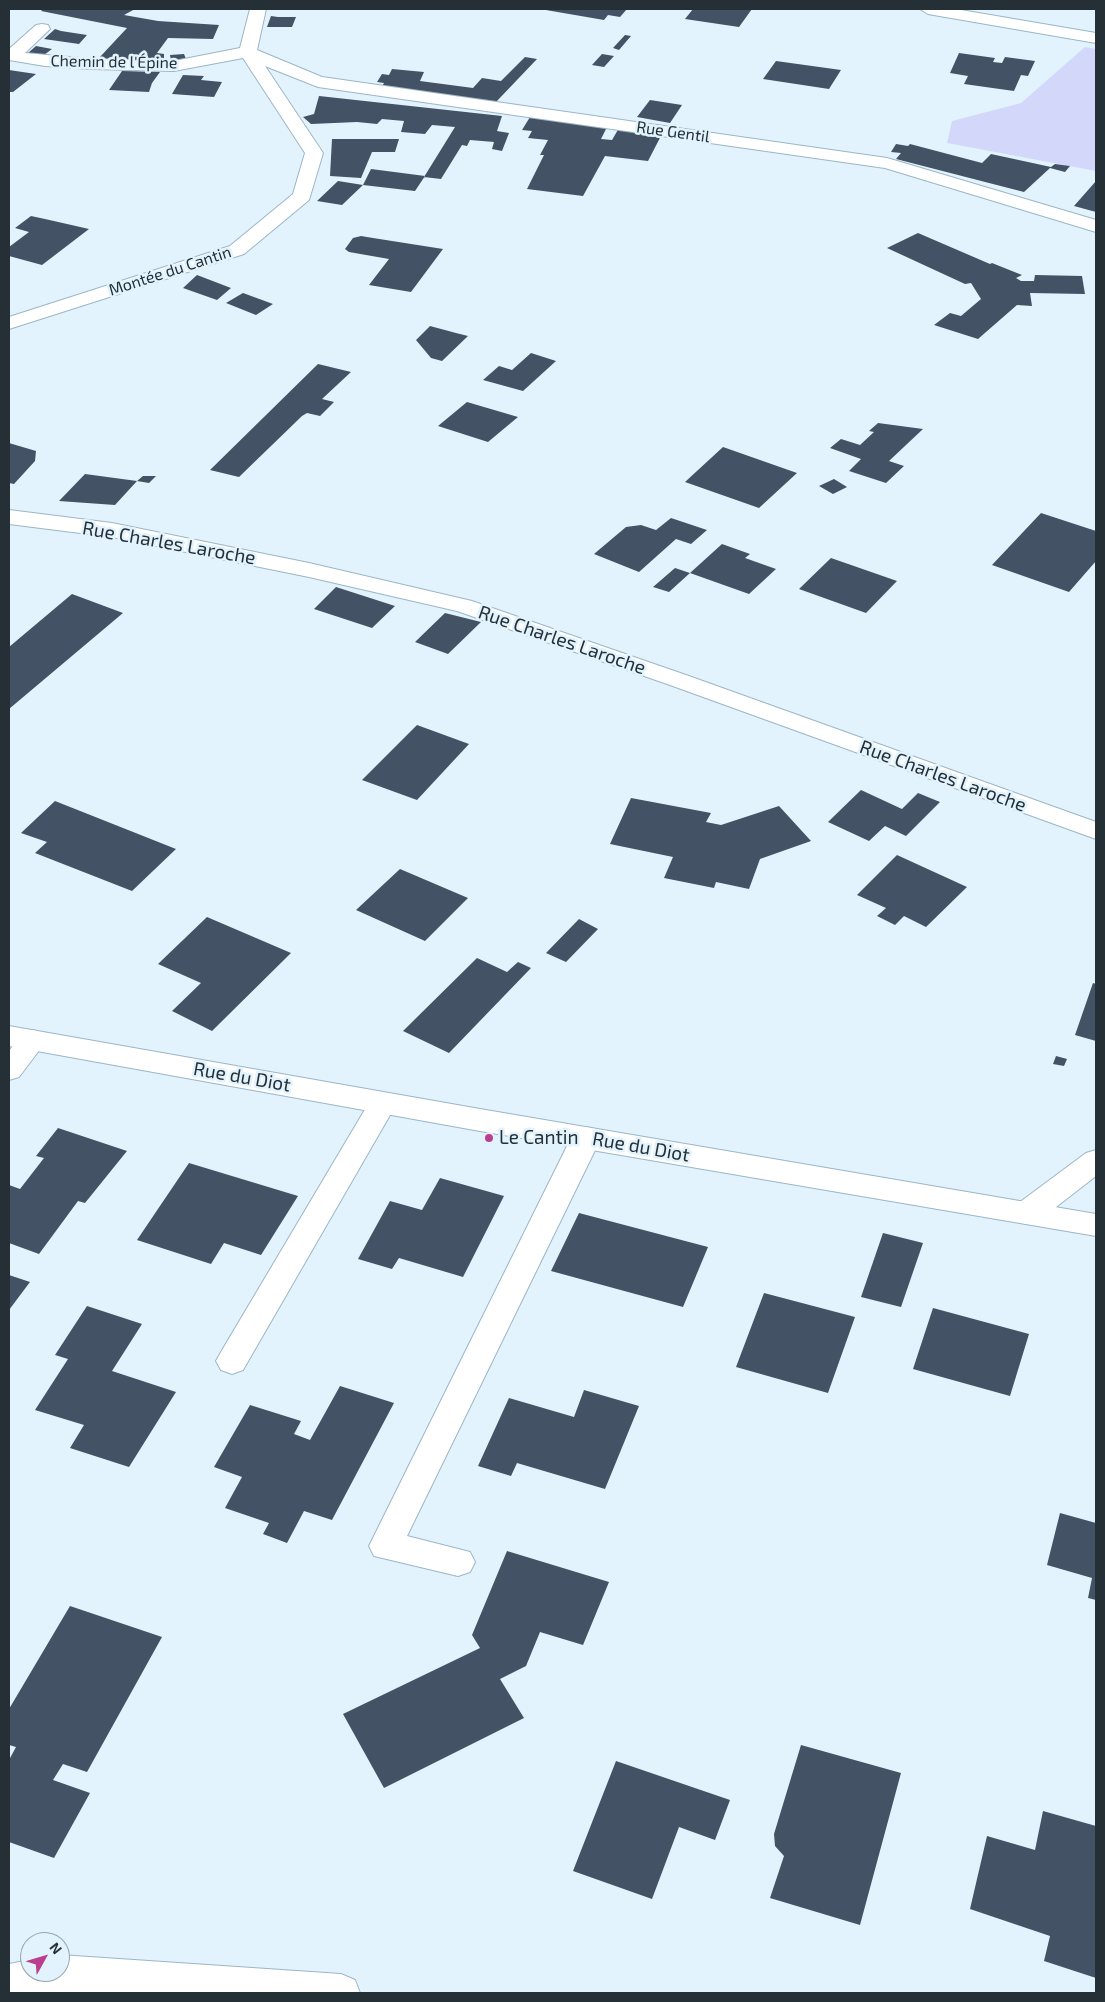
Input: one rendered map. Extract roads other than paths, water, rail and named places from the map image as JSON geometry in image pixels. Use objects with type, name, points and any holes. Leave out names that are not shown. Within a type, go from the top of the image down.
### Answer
[{"type":"street","points":[[248,52],[258,9]]},
{"type":"street","points":[[928,9],[1096,38]]},
{"type":"street","points":[[10,55],[42,29]]},
{"type":"street","name":"Chemin de l'Épine","points":[[10,55],[45,61],[174,66],[248,52]]},
{"type":"street","name":"Rue Gentil","points":[[248,52],[318,82],[888,163],[1096,226]]},
{"type":"street","name":"Montée du Cantin","points":[[9,323],[237,250],[302,196],[314,153],[248,52]]},
{"type":"street","name":"Rue Charles Laroche","points":[[9,517],[112,530],[309,570],[464,606],[678,680],[1096,831]]},
{"type":"street","points":[[9,1070],[21,1038]]},
{"type":"street","name":"Rue du Diot","points":[[21,1038],[383,1103],[1096,1225]]},
{"type":"street","points":[[232,1361],[383,1103]]},
{"type":"street","points":[[458,1562],[386,1546],[586,1138]]},
{"type":"street","points":[[1027,1213],[1096,1160]]},
{"type":"street","points":[[9,1983],[54,1973],[341,1993]]},
{"type":"place","name":"Le Cantin","points":[[489,1138]]}]
